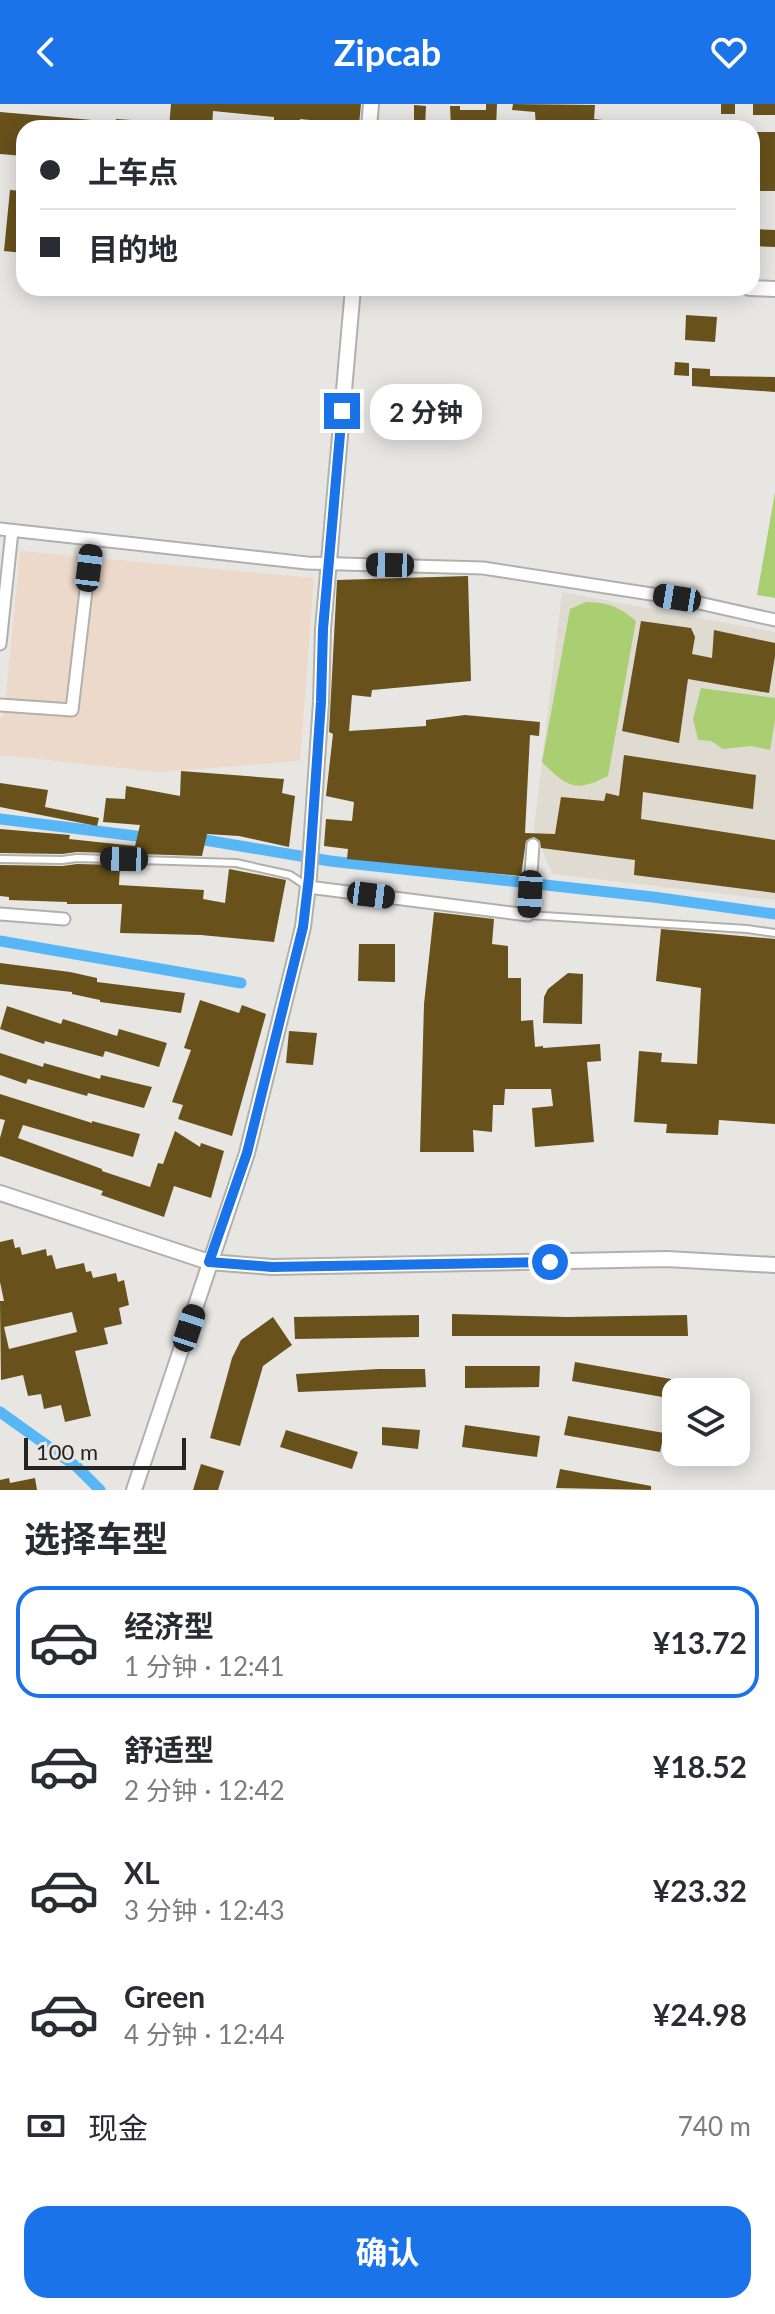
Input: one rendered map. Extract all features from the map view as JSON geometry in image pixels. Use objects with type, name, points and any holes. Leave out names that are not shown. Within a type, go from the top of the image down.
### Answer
[{"type":"street","points":[[134,1490],[247,1153],[303,927],[321,702],[323,629],[352,296]]},
{"type":"street","points":[[0,644],[6,530],[307,563],[483,568],[677,598],[775,620]]},
{"type":"street","points":[[0,705],[72,710],[92,539]]},
{"type":"street","points":[[308,882],[528,915],[533,845]]},
{"type":"street","points":[[0,914],[64,919]]},
{"type":"street","points":[[0,1193],[209,1262],[272,1267],[667,1259],[775,1265]]},
{"type":"lane","points":[[0,859],[236,863],[308,882]]},
{"type":"lane","points":[[528,915],[775,933]]},
{"type":"shaded area","points":[[20,551],[314,578],[300,761],[159,772],[0,755],[0,718],[4,716]]},
{"type":"shaded area","points":[[562,592],[775,632],[775,900],[552,874],[534,829]]},
{"type":"green space","points":[[775,492],[775,598],[757,595]]},
{"type":"green space","points":[[586,602],[613,606],[636,621],[608,776],[579,786],[565,782],[542,762],[570,609]]},
{"type":"green space","points":[[701,688],[775,698],[770,750],[751,746],[723,749],[711,741],[698,740],[693,719]]},
{"type":"building","points":[[171,104],[361,104],[359,120],[274,120],[274,117],[213,111],[212,120],[170,120]]},
{"type":"building","points":[[486,104],[497,104],[496,120],[451,120],[450,106],[460,106],[460,110],[486,110]]},
{"type":"building","points":[[513,104],[595,105],[594,119],[603,120],[536,120],[535,112],[512,110]]},
{"type":"building","points":[[721,104],[735,104],[735,114],[721,114]]},
{"type":"building","points":[[753,104],[775,104],[775,115],[753,115]]},
{"type":"building","points":[[414,105],[426,106],[425,120],[414,120]]},
{"type":"building","points":[[0,112],[92,120],[16,120],[16,155],[0,154]]},
{"type":"building","points":[[760,132],[775,132],[775,191],[760,191]]},
{"type":"building","points":[[10,190],[16,190],[16,252],[4,251]]},
{"type":"building","points":[[760,229],[775,230],[775,247],[760,246]]},
{"type":"building","points":[[686,315],[717,317],[715,342],[685,340]]},
{"type":"building","points":[[675,362],[689,363],[689,376],[674,375]]},
{"type":"building","points":[[692,368],[710,369],[710,376],[775,377],[775,392],[692,386]]},
{"type":"building","points":[[468,576],[471,681],[372,690],[371,697],[352,695],[349,731],[426,726],[426,720],[465,715],[540,722],[539,736],[530,735],[525,833],[555,834],[561,797],[604,801],[606,793],[619,796],[624,755],[756,775],[753,809],[643,792],[641,819],[775,840],[775,893],[634,875],[635,860],[541,848],[540,841],[534,837],[526,841],[521,876],[347,859],[348,849],[324,846],[326,819],[352,821],[354,802],[326,796],[333,734],[329,732],[337,580]]},
{"type":"building","points":[[641,621],[691,628],[695,637],[692,654],[712,658],[714,630],[775,643],[769,693],[688,679],[679,743],[622,731]]},
{"type":"building","points":[[181,771],[284,779],[282,793],[295,796],[289,847],[239,836],[207,834],[202,856],[0,853],[0,829],[70,835],[69,839],[135,846],[140,825],[103,822],[106,798],[125,799],[126,786],[180,796]]},
{"type":"building","points":[[0,783],[48,790],[45,807],[99,818],[97,826],[0,807]]},
{"type":"building","points":[[0,865],[120,865],[119,885],[204,890],[203,899],[225,903],[229,869],[286,880],[274,942],[201,935],[120,933],[122,904],[67,904],[9,900],[9,897],[0,896]]},
{"type":"building","points":[[434,912],[494,919],[492,944],[508,946],[508,978],[521,978],[521,1021],[533,1020],[535,1047],[600,1044],[601,1061],[587,1062],[594,1142],[535,1147],[532,1108],[553,1106],[551,1089],[505,1089],[504,1105],[493,1105],[492,1132],[473,1130],[474,1152],[420,1152],[424,1004]]},
{"type":"building","points":[[661,929],[775,939],[775,1124],[719,1120],[718,1135],[666,1133],[667,1124],[634,1122],[639,1051],[662,1053],[661,1062],[697,1064],[701,988],[656,981]]},
{"type":"building","points":[[359,944],[395,944],[395,982],[358,981]]},
{"type":"building","points":[[0,963],[70,972],[97,978],[97,982],[185,993],[181,1013],[100,1002],[72,992],[0,984]]},
{"type":"building","points":[[568,973],[583,974],[582,1024],[543,1023],[544,997],[548,989]]},
{"type":"building","points":[[200,1000],[239,1013],[242,1005],[266,1014],[232,1136],[178,1119],[183,1105],[172,1102],[191,1050],[184,1048]]},
{"type":"building","points":[[7,1006],[61,1024],[63,1019],[117,1036],[119,1029],[167,1043],[159,1067],[105,1051],[103,1057],[45,1041],[44,1044],[0,1029]]},
{"type":"building","points":[[289,1031],[317,1033],[313,1065],[286,1063]]},
{"type":"building","points":[[0,1053],[43,1067],[44,1063],[100,1079],[101,1075],[152,1087],[144,1108],[28,1079],[26,1084],[0,1075]]},
{"type":"building","points":[[0,1094],[92,1123],[140,1134],[133,1157],[23,1125],[18,1138],[150,1187],[158,1163],[163,1164],[175,1131],[200,1147],[201,1143],[224,1151],[211,1198],[174,1186],[164,1217],[101,1195],[103,1191],[0,1156],[0,1138],[5,1120],[0,1119]]},
{"type":"building","points":[[13,1239],[15,1248],[20,1247],[22,1255],[46,1249],[47,1256],[52,1255],[56,1269],[84,1263],[86,1272],[91,1271],[93,1278],[116,1273],[118,1282],[124,1280],[129,1305],[119,1308],[122,1324],[104,1328],[108,1344],[75,1351],[91,1416],[65,1422],[61,1405],[44,1409],[41,1394],[28,1396],[23,1375],[1,1380],[0,1301],[4,1301],[0,1282],[0,1242]],"holes":[[[72,1312],[77,1332],[9,1349],[4,1327]]]},
{"type":"building","points":[[452,1314],[567,1317],[687,1315],[688,1336],[452,1336]]},
{"type":"building","points":[[419,1315],[419,1337],[295,1339],[294,1317]]},
{"type":"building","points":[[273,1317],[292,1345],[263,1366],[240,1446],[210,1438],[232,1358],[241,1340]]},
{"type":"building","points":[[575,1362],[665,1378],[662,1378],[662,1397],[572,1381]]},
{"type":"building","points":[[465,1366],[540,1366],[539,1387],[465,1388]]},
{"type":"building","points":[[425,1369],[426,1387],[298,1392],[296,1374]]},
{"type":"building","points":[[568,1416],[662,1433],[662,1442],[660,1452],[564,1435]]},
{"type":"building","points":[[465,1425],[540,1436],[537,1457],[462,1447]]},
{"type":"building","points":[[382,1427],[420,1430],[418,1449],[382,1445]]},
{"type":"building","points":[[286,1430],[358,1452],[352,1469],[280,1447]]},
{"type":"building","points":[[201,1464],[224,1471],[218,1490],[193,1490]]},
{"type":"building","points":[[560,1469],[651,1486],[651,1490],[556,1488]]},
{"type":"building","points":[[9,1478],[10,1483],[35,1478],[37,1490],[0,1490],[0,1480]]},
{"type":"waterway","points":[[0,819],[152,838]]},
{"type":"waterway","points":[[193,838],[330,861],[653,897],[775,914]]},
{"type":"waterway","points":[[0,941],[241,983]]},
{"type":"waterway","points":[[0,1412],[77,1467],[100,1490]]},
{"type":"route","points":[[342,411],[323,629],[321,702],[303,927],[247,1153],[209,1262],[272,1267],[550,1262]]}]
